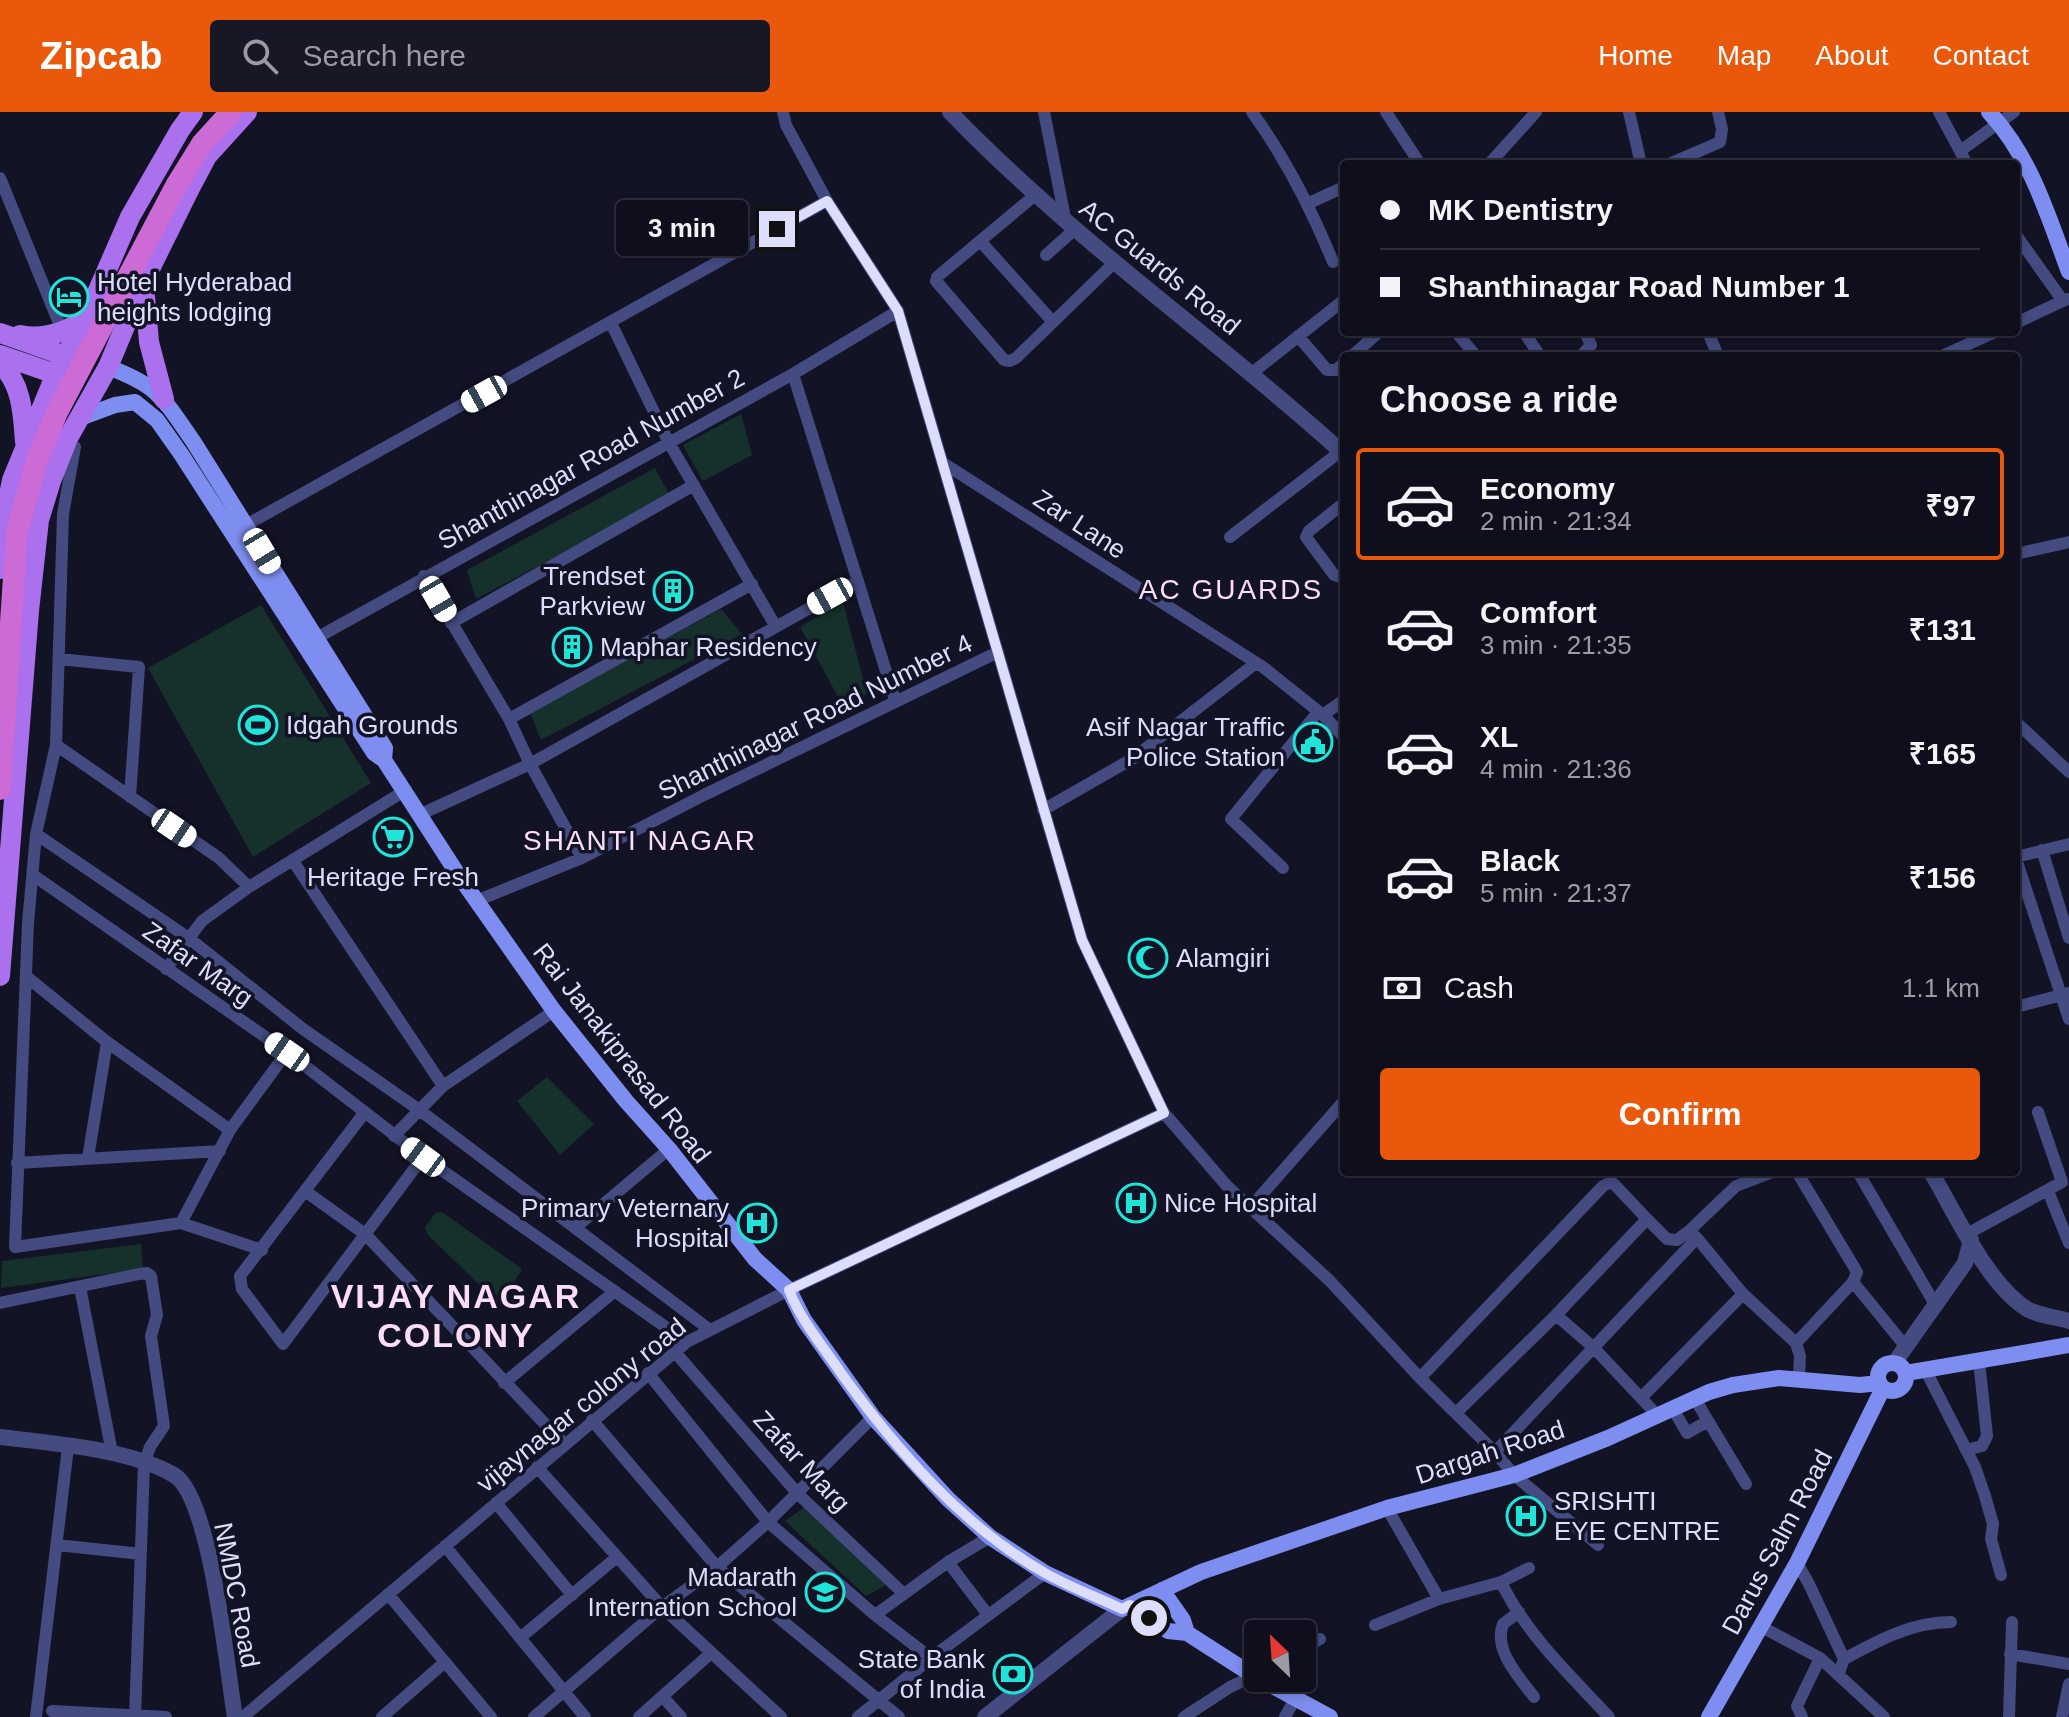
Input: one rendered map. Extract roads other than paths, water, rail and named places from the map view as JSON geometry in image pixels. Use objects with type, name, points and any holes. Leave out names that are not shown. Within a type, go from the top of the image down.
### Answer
[{"type":"highway","points":[[0,627],[6,547],[17,490],[46,414],[139,226],[195,133],[214,112]]},
{"type":"highway","points":[[0,789],[17,532],[25,495],[57,412],[176,186],[202,144],[231,112]]},
{"type":"main road","points":[[0,569],[4,521],[12,480],[55,376],[86,318],[130,217],[193,112]]},
{"type":"main road","points":[[0,976],[8,758],[39,520],[68,438],[108,367],[166,236],[207,156],[247,112]]},
{"type":"main road","points":[[1994,118],[2036,182],[2068,267]]},
{"type":"main road","points":[[130,217],[166,236]]},
{"type":"main road","points":[[117,248],[153,262]]},
{"type":"main road","points":[[144,281],[149,342],[164,399]]},
{"type":"main road","points":[[0,332],[26,336],[63,333],[86,318]]},
{"type":"main road","points":[[0,332],[65,357],[108,367],[141,380],[164,399],[246,525],[309,642]]},
{"type":"main road","points":[[0,355],[55,376],[98,385]]},
{"type":"main road","points":[[0,363],[17,385],[26,446]]},
{"type":"main road","points":[[80,418],[115,405],[135,402],[157,420],[309,642]]},
{"type":"main road","name":"Rai Janakiprasad Road","points":[[309,642],[374,753],[384,760],[406,790],[476,901],[554,1011],[669,1149],[755,1259],[789,1290],[804,1320],[873,1417],[948,1499],[990,1537],[1045,1573],[1126,1607],[1168,1631],[1187,1633],[1244,1668]]},
{"type":"main road","points":[[1901,1368],[1906,1382],[1900,1389],[1892,1391],[1881,1386],[1878,1374],[1882,1366],[1901,1368],[1926,1371],[2069,1345]]},
{"type":"main road","name":"Dargah Road","points":[[1126,1607],[1201,1572],[1387,1508],[1514,1475],[1666,1413],[1709,1392],[1755,1381],[1799,1378],[1881,1386]]},
{"type":"main road","name":"Darus Salm Road","points":[[1709,1717],[1797,1563],[1881,1386]]},
{"type":"main road","points":[[1162,1590],[1183,1620],[1187,1633]]},
{"type":"main road","name":"Rai Janakiprasad Road","points":[[1284,1692],[1330,1717]]},
{"type":"street","points":[[783,112],[786,125],[827,201],[898,311],[1082,940],[1164,1113],[1227,1186],[1329,1280],[1514,1475],[1598,1545]]},
{"type":"street","name":"AC Guards Road","points":[[950,112],[1034,196],[1252,373],[1340,450]]},
{"type":"street","points":[[1044,112],[1070,226],[1046,255]]},
{"type":"street","points":[[1252,112],[1309,203],[1333,262]]},
{"type":"street","points":[[1386,112],[1417,160]]},
{"type":"street","points":[[1493,160],[1536,112]]},
{"type":"street","points":[[1629,112],[1640,160]]},
{"type":"street","points":[[1678,160],[1720,142],[1722,129],[1718,112]]},
{"type":"street","points":[[1939,112],[1965,160]]},
{"type":"street","points":[[1960,151],[1994,118],[2014,112]]},
{"type":"street","points":[[0,178],[8,217],[63,333]]},
{"type":"street","points":[[1309,203],[1340,189]]},
{"type":"street","points":[[1034,196],[936,281],[1004,360],[1010,361],[1115,262]]},
{"type":"street","points":[[246,525],[827,201]]},
{"type":"street","points":[[2020,240],[2066,299],[2020,321]]},
{"type":"street","points":[[981,242],[1053,322]]},
{"type":"street","points":[[1252,373],[1340,303]]},
{"type":"street","name":"Shanthinagar Road Number 2","points":[[309,642],[793,374],[898,311]]},
{"type":"street","points":[[611,323],[668,441],[776,627]]},
{"type":"street","points":[[1298,336],[1327,370],[1340,366]]},
{"type":"street","points":[[1356,352],[1374,336]]},
{"type":"street","points":[[1459,336],[1473,352]]},
{"type":"street","points":[[1951,352],[1986,336]]},
{"type":"street","points":[[793,374],[895,700]]},
{"type":"street","points":[[75,447],[63,514],[56,745],[36,834],[28,923],[15,1247],[181,1223],[262,1250]]},
{"type":"street","points":[[1230,537],[1340,454]]},
{"type":"street","name":"Zar Lane","points":[[943,463],[1256,663],[1321,714],[1340,733]]},
{"type":"street","points":[[451,623],[694,485]]},
{"type":"street","points":[[1340,506],[1309,531],[1306,537],[1334,575],[1340,577]]},
{"type":"street","points":[[2020,553],[2069,542]]},
{"type":"street","points":[[424,576],[509,719],[582,858]]},
{"type":"street","points":[[419,815],[530,764],[858,581]]},
{"type":"street","points":[[509,719],[752,584]]},
{"type":"street","name":"Shanthinagar Road Number 4","points":[[476,901],[582,858],[895,700],[998,652]]},
{"type":"street","points":[[59,659],[139,667],[130,797]]},
{"type":"street","points":[[1043,810],[1132,759],[1256,663]]},
{"type":"street","points":[[1283,868],[1231,819],[1321,714],[1340,702]]},
{"type":"street","points":[[2020,726],[2069,772]]},
{"type":"street","points":[[56,745],[219,858],[249,887]]},
{"type":"street","points":[[166,969],[202,921],[249,887],[406,790]]},
{"type":"street","points":[[36,834],[190,939],[303,1029],[418,1109],[710,1330]]},
{"type":"street","points":[[2020,857],[2069,844]]},
{"type":"street","points":[[2042,850],[2069,938]]},
{"type":"street","points":[[293,861],[443,1086]]},
{"type":"street","points":[[2020,869],[2065,994],[2069,1019]]},
{"type":"street","name":"Zafar Marg","points":[[33,875],[287,1052],[394,1136],[687,1342]]},
{"type":"street","points":[[27,977],[107,1042],[230,1130]]},
{"type":"street","points":[[2020,1006],[2065,994]]},
{"type":"street","points":[[394,1136],[443,1086],[554,1011]]},
{"type":"street","points":[[88,1158],[107,1042]]},
{"type":"street","points":[[181,1223],[230,1130],[287,1052]]},
{"type":"street","points":[[1250,1208],[1340,1106]]},
{"type":"street","points":[[365,1112],[240,1276],[242,1289],[283,1344],[423,1157]]},
{"type":"street","points":[[1969,1237],[2062,1182],[2038,1112]]},
{"type":"street","name":"vijaynagar colony road","points":[[243,1717],[687,1342],[789,1290],[1164,1113]]},
{"type":"street","points":[[575,1228],[669,1149]]},
{"type":"street","points":[[17,1163],[220,1151]]},
{"type":"street","points":[[1495,1452],[1736,1186],[1762,1176]]},
{"type":"street","points":[[1796,1343],[1853,1282],[1857,1272],[1799,1176]]},
{"type":"street","points":[[1860,1176],[1936,1306]]},
{"type":"street","points":[[1933,1176],[1989,1272],[2005,1293],[2030,1311],[2069,1321]]},
{"type":"street","points":[[1420,1378],[1603,1186],[1614,1184],[1667,1239],[1677,1240],[1693,1234]]},
{"type":"street","points":[[305,1191],[365,1234],[564,1444]]},
{"type":"street","points":[[2048,1191],[2069,1243]]},
{"type":"street","points":[[1456,1413],[1556,1315],[1647,1219]]},
{"type":"street","points":[[1693,1234],[1743,1294],[1796,1343],[1800,1356],[1799,1378]]},
{"type":"street","points":[[1901,1368],[1906,1347],[1965,1263],[1969,1237]]},
{"type":"street","points":[[0,1303],[139,1274],[151,1276],[157,1315],[151,1336],[164,1426],[150,1447],[144,1464],[135,1716]]},
{"type":"street","points":[[1853,1282],[1906,1347]]},
{"type":"street","points":[[80,1287],[112,1453]]},
{"type":"street","points":[[504,1383],[615,1291]]},
{"type":"street","points":[[1641,1398],[1743,1294]]},
{"type":"street","points":[[1556,1315],[1593,1347],[1641,1398],[1666,1413],[1687,1433],[1708,1421]]},
{"type":"street","name":"Zafar Marg","points":[[675,1352],[798,1494],[904,1594]]},
{"type":"street","points":[[1966,1450],[1982,1446],[1987,1436],[1979,1361]]},
{"type":"street","points":[[1926,1371],[1966,1450],[1985,1496],[1993,1524],[1991,1539],[2001,1575]]},
{"type":"street","points":[[648,1373],[768,1522],[875,1615],[931,1658]]},
{"type":"street","points":[[1695,1399],[1746,1484]]},
{"type":"street","points":[[534,1717],[662,1607],[717,1567],[768,1522],[873,1417]]},
{"type":"street","points":[[592,1420],[717,1567],[899,1717]]},
{"type":"street","points":[[0,1430],[8,1438]]},
{"type":"street","name":"NMDC Road","points":[[8,1438],[112,1453],[176,1476],[193,1502],[206,1536],[235,1717]]},
{"type":"street","points":[[36,1717],[68,1447]]},
{"type":"street","points":[[537,1467],[662,1607],[781,1717]]},
{"type":"street","points":[[496,1503],[572,1595]]},
{"type":"street","points":[[1387,1508],[1439,1599]]},
{"type":"street","points":[[875,1615],[948,1562],[990,1537]]},
{"type":"street","points":[[57,1545],[141,1554]]},
{"type":"street","points":[[445,1546],[585,1717]]},
{"type":"street","points":[[520,1638],[617,1557]]},
{"type":"street","points":[[948,1562],[988,1615]]},
{"type":"street","points":[[1797,1563],[1844,1659]]},
{"type":"street","points":[[1375,1625],[1439,1599],[1501,1582],[1529,1568]]},
{"type":"street","points":[[858,1717],[1045,1573]]},
{"type":"street","points":[[1501,1582],[1519,1612],[1557,1662],[1609,1717]]},
{"type":"street","points":[[388,1594],[491,1717]]},
{"type":"street","points":[[985,1717],[1126,1607]]},
{"type":"street","points":[[1519,1612],[1503,1624],[1500,1641],[1511,1664],[1534,1697]]},
{"type":"street","points":[[1839,1673],[1844,1659],[1878,1640],[1931,1622],[1951,1622]]},
{"type":"street","points":[[2009,1717],[2012,1622]]},
{"type":"street","points":[[1760,1626],[1820,1658],[1884,1717]]},
{"type":"street","points":[[1316,1641],[1320,1639]]},
{"type":"street","points":[[639,1717],[710,1654]]},
{"type":"street","points":[[2010,1654],[2069,1664]]},
{"type":"street","points":[[1796,1713],[1820,1658]]},
{"type":"street","points":[[382,1717],[445,1662]]},
{"type":"street","points":[[1184,1717],[1244,1681]]},
{"type":"street","points":[[2062,1717],[2069,1684]]},
{"type":"street","points":[[663,1697],[681,1717]]},
{"type":"street","points":[[1285,1717],[1295,1699]]},
{"type":"street","points":[[52,1711],[166,1717]]},
{"type":"place","name":"Hotel Hyderabad heights lodging","points":[[69,297]]},
{"type":"place","name":"Trendset Parkview","points":[[673,591]]},
{"type":"place","name":"Maphar Residency","points":[[572,647]]},
{"type":"place","name":"Idgah Grounds","points":[[258,725]]},
{"type":"place","name":"Asif Nagar Traffic Police Station","points":[[1313,742]]},
{"type":"place","name":"Heritage Fresh","points":[[393,837]]},
{"type":"place","name":"Alamgiri","points":[[1148,958]]},
{"type":"place","name":"Nice Hospital","points":[[1136,1203]]},
{"type":"place","name":"Primary Veternary Hospital","points":[[757,1223]]},
{"type":"place","name":"SRISHTI EYE CENTRE","points":[[1526,1516]]},
{"type":"place","name":"Madarath Internation School","points":[[825,1592]]},
{"type":"place","name":"State Bank of India","points":[[1013,1674]]},
{"type":"district","name":"AC GUARDS","points":[[1231,589]]},
{"type":"district","name":"SHANTI NAGAR","points":[[640,840]]},
{"type":"district","name":"VIJAY NAGAR COLONY","points":[[456,1316]]}]
